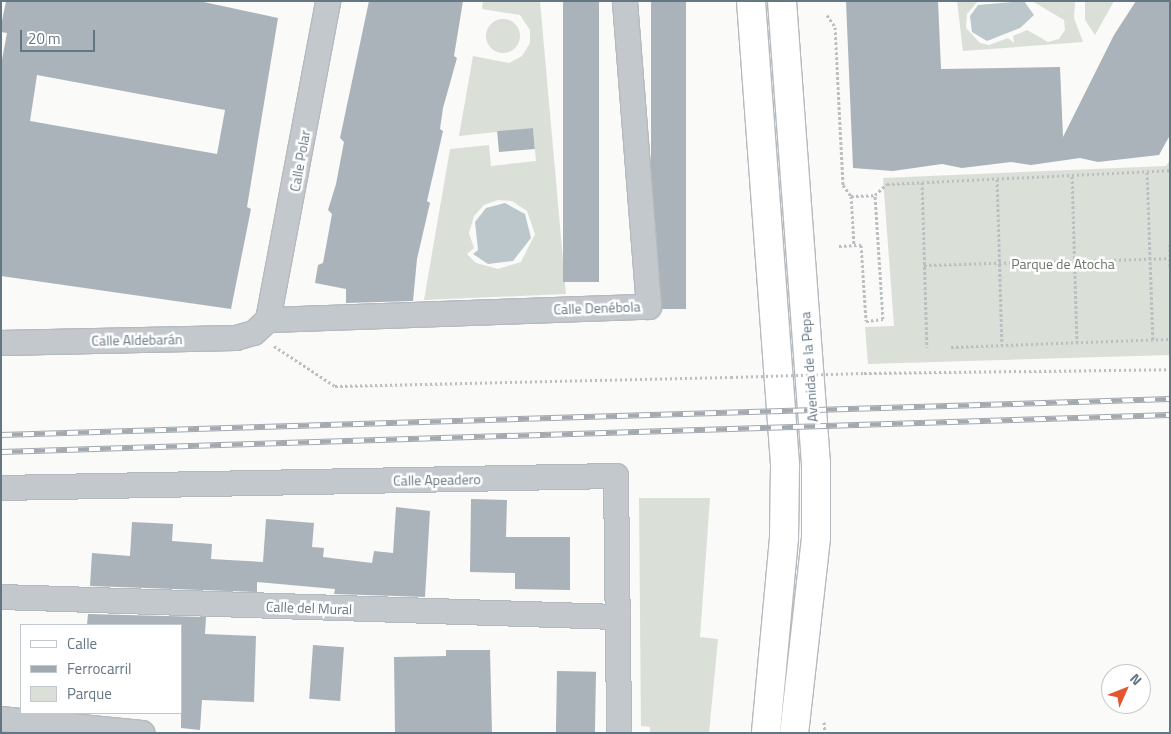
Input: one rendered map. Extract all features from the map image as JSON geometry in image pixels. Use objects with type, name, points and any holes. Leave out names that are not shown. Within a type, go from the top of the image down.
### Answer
[{"type":"main road","points":[[751,1],[785,466],[784,538],[766,733]]},
{"type":"main road","name":"Avenida de la Pepa","points":[[782,1],[816,463],[816,538],[794,733]]},
{"type":"street","name":"Calle Polar","points":[[261,327],[275,305],[328,1]]},
{"type":"street","name":"Calle Denébola","points":[[261,327],[649,307],[625,1]]},
{"type":"street","name":"Calle Aldebarán","points":[[1,343],[236,338],[261,327]]},
{"type":"street","name":"Calle Apeadero","points":[[1,488],[616,476],[618,733]]},
{"type":"street","name":"Calle del Mural","points":[[1,597],[617,617]]},
{"type":"street","points":[[1,719],[142,733]]},
{"type":"path","points":[[827,15],[835,27],[843,185],[851,196],[854,245]]},
{"type":"path","points":[[851,196],[875,195],[887,184],[1170,171]]},
{"type":"path","points":[[1147,172],[1153,340]]},
{"type":"path","points":[[1072,176],[1077,342]]},
{"type":"path","points":[[997,179],[1002,345]]},
{"type":"path","points":[[922,182],[927,347]]},
{"type":"path","points":[[839,246],[861,245],[866,321],[882,320],[875,195]]},
{"type":"path","points":[[1170,244],[1168,258],[1170,268]]},
{"type":"path","points":[[924,265],[1168,258]]},
{"type":"path","points":[[261,327],[335,386],[864,373],[1170,369]]},
{"type":"path","points":[[951,347],[1170,339]]},
{"type":"green space","points":[[483,1],[540,1],[566,294],[424,300],[450,149],[489,145],[491,166],[536,161],[533,128],[459,136],[473,56],[509,63],[522,56],[530,43],[530,30],[520,15],[482,9]],"holes":[[[498,200],[512,201],[527,211],[535,234],[521,262],[498,269],[476,263],[467,254],[474,248],[469,233],[474,216],[484,205]]]},
{"type":"green space","points":[[957,1],[978,1],[967,14],[966,28],[980,43],[989,45],[1008,38],[1014,43],[1013,36],[1027,30],[1048,42],[1059,39],[1065,30],[1064,20],[1032,1],[1075,1],[1074,18],[1083,42],[963,51]]},
{"type":"green space","points":[[1085,1],[1114,1],[1095,35],[1085,20]]},
{"type":"green space","points":[[503,19],[510,20],[515,24],[519,29],[519,43],[515,48],[510,52],[503,53],[496,52],[491,48],[487,43],[486,36],[487,29],[491,24],[496,20]]},
{"type":"green space","name":"Parque de Atocha","points":[[1170,160],[1170,355],[868,364],[865,327],[894,326],[883,178],[1166,166]]},
{"type":"green space","points":[[639,498],[710,498],[700,637],[718,639],[709,733],[650,733],[650,727],[641,726]]},
{"type":"shaded area","points":[[1024,1],[1034,15],[1020,28],[987,41],[972,32],[970,16],[978,5]]},
{"type":"shaded area","points":[[505,203],[525,214],[531,238],[513,261],[488,264],[473,254],[478,250],[475,222],[486,208]]},
{"type":"building","points":[[6,1],[199,1],[278,18],[247,207],[251,209],[231,309],[1,276],[1,65],[7,33],[1,32]],"holes":[[[37,75],[225,110],[217,154],[30,121]]]},
{"type":"building","points":[[369,1],[463,1],[454,56],[457,58],[443,108],[440,129],[443,131],[427,201],[430,203],[417,259],[413,301],[346,303],[346,289],[315,283],[318,265],[323,263],[332,214],[328,210],[336,184],[344,142],[340,138]]},
{"type":"building","points":[[563,1],[599,1],[599,282],[563,282]]},
{"type":"building","points":[[651,1],[686,1],[686,309],[651,309]]},
{"type":"building","points":[[846,1],[938,1],[941,69],[1060,67],[1063,137],[1114,35],[1136,1],[1170,1],[1170,135],[1159,155],[1098,162],[1080,158],[1031,165],[1011,162],[962,168],[942,164],[893,171],[853,168]]},
{"type":"building","points":[[533,128],[535,149],[499,152],[497,131]]},
{"type":"building","points":[[471,499],[507,500],[506,537],[570,537],[570,590],[515,589],[515,573],[470,572]]},
{"type":"building","points":[[396,507],[430,511],[425,597],[334,594],[335,589],[257,582],[257,592],[90,586],[92,553],[130,556],[132,522],[173,524],[172,541],[212,544],[211,559],[263,562],[266,519],[314,523],[312,547],[324,548],[323,557],[372,563],[374,551],[393,553]]},
{"type":"building","points":[[88,614],[206,617],[205,634],[256,636],[254,702],[202,700],[200,730],[181,728],[182,624],[87,624]]},
{"type":"building","points":[[313,645],[344,647],[340,701],[309,699]]},
{"type":"building","points":[[446,650],[490,650],[492,733],[395,733],[394,657],[446,656]]},
{"type":"building","points":[[557,671],[596,672],[595,733],[556,733]]},
{"type":"railway","points":[[1,435],[1170,399]]},
{"type":"railway","points":[[1,452],[1170,415]]}]
